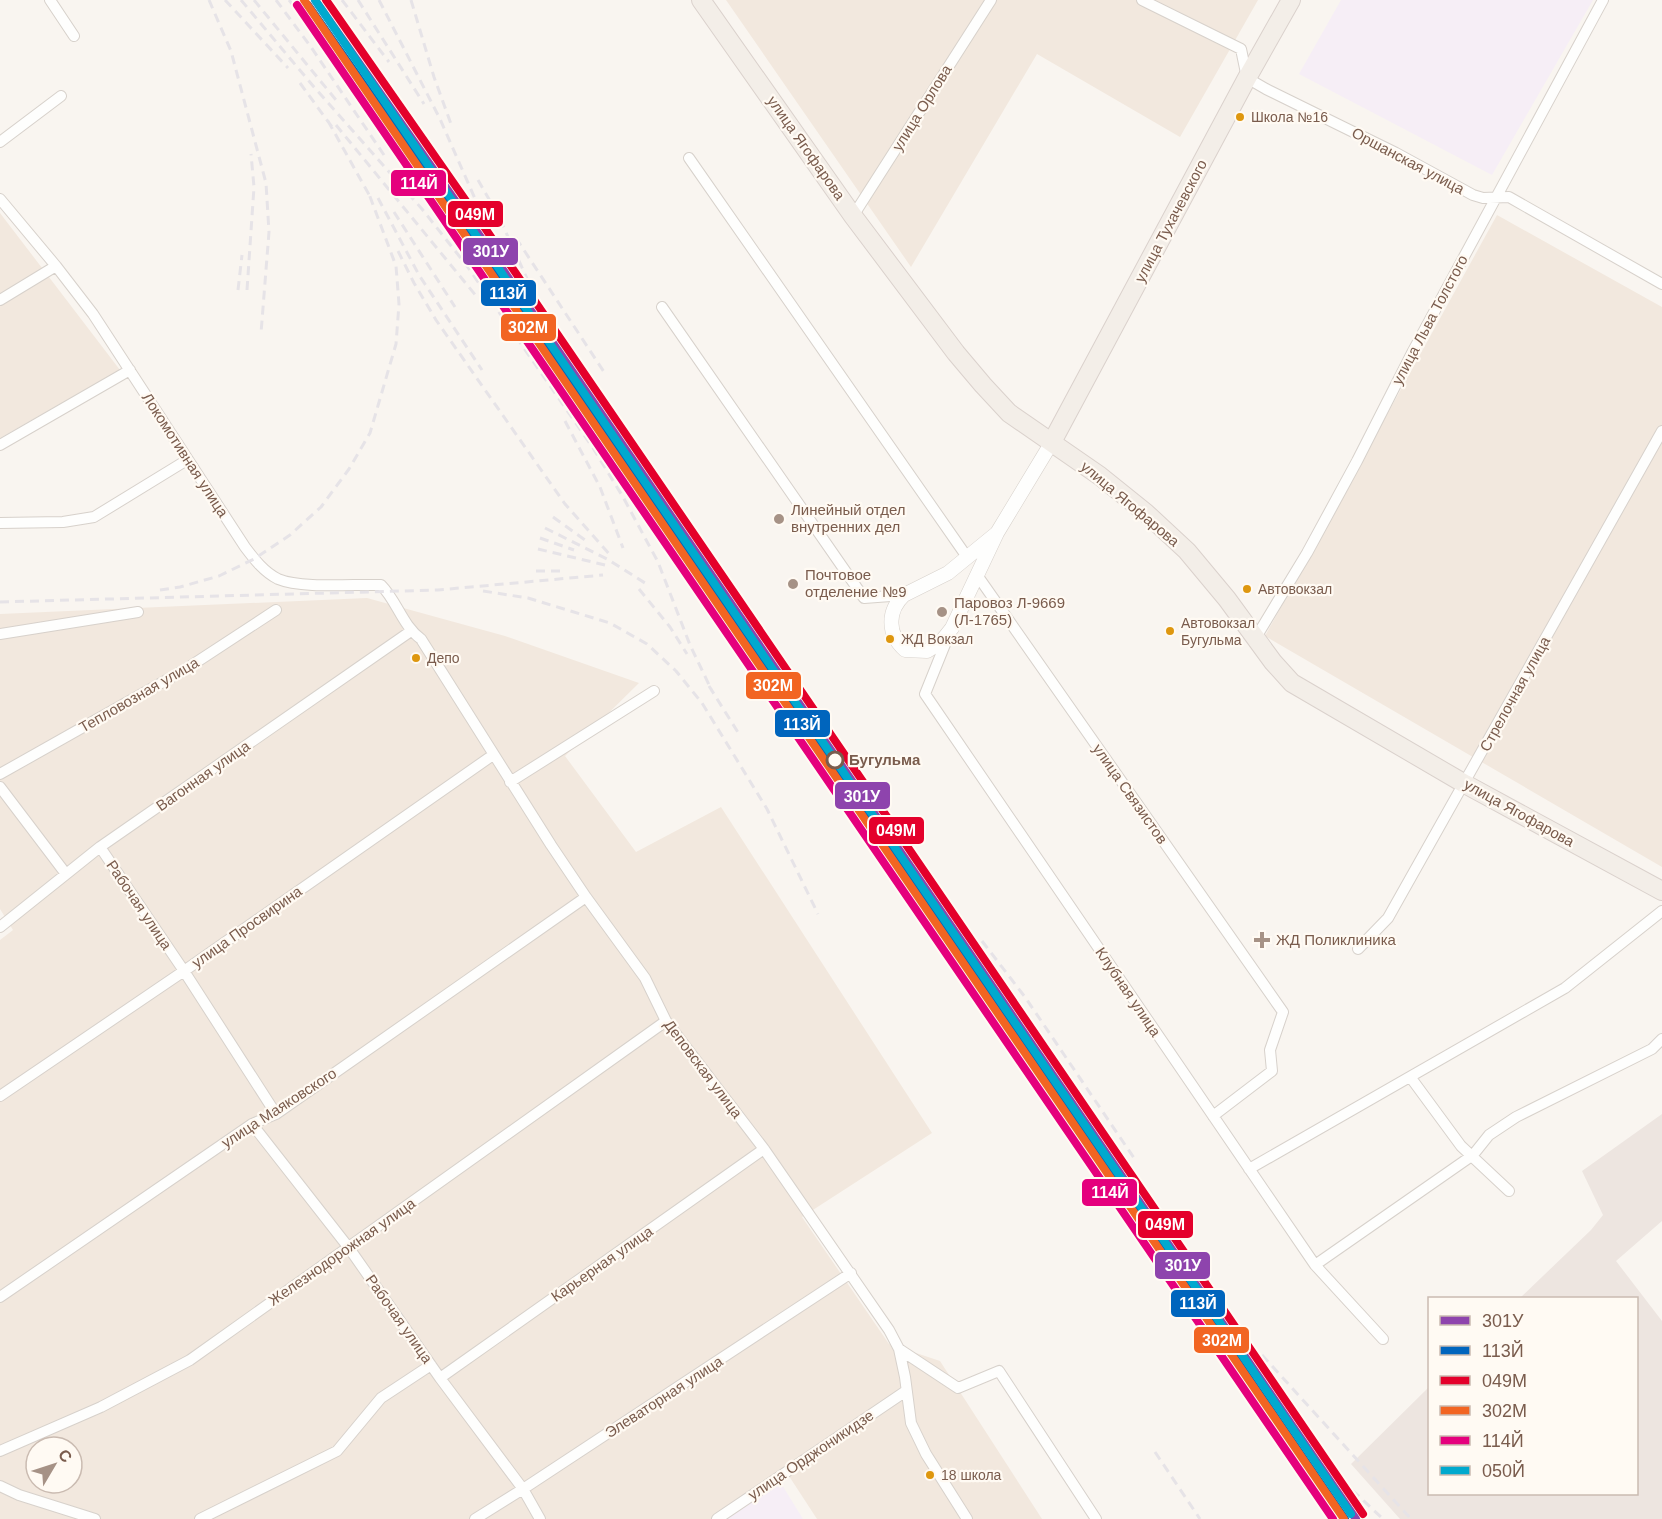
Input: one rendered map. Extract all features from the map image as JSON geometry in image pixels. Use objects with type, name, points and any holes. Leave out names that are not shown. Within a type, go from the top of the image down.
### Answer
[{"type":"main road","name":"улица Ягофарова","points":[[702,0],[853,216],[982,385],[1009,413],[1084,464],[1146,513],[1187,551],[1227,598],[1272,662],[1292,683],[1465,784],[1662,891]]},
{"type":"main road","name":"улица Тухачевского","points":[[1052,442],[1291,0]]},
{"type":"street","points":[[50,0],[74,36]]},
{"type":"street","name":"улица Орлова","points":[[853,216],[991,0]]},
{"type":"street","points":[[1142,0],[1241,49],[1247,78]]},
{"type":"street","name":"улица Льва Толстого","points":[[1255,639],[1307,553],[1495,197],[1603,0]]},
{"type":"street","name":"Оршанская улица","points":[[1247,78],[1396,153],[1473,195],[1483,198],[1509,197],[1662,284]]},
{"type":"street","points":[[0,142],[61,96]]},
{"type":"street","points":[[689,158],[967,557]]},
{"type":"street","name":"Локомотивная улица","points":[[0,199],[93,314],[245,547],[267,572],[297,584],[381,585],[411,631]]},
{"type":"street","points":[[0,300],[56,266]]},
{"type":"street","points":[[662,307],[864,598],[904,595],[948,573],[997,533]]},
{"type":"street","points":[[0,446],[130,370]]},
{"type":"street","name":"Стрелочная улица","points":[[1358,949],[1388,918],[1662,431]]},
{"type":"street","points":[[904,595],[895,606],[891,623],[895,639],[905,650],[927,651],[940,643],[952,628],[997,533],[1052,442]]},
{"type":"street","points":[[0,523],[63,522],[94,517],[187,460]]},
{"type":"street","name":"улица Связистов","points":[[977,575],[1282,1012],[1270,1050],[1272,1071],[1213,1116]]},
{"type":"street","name":"Тепловозная улица","points":[[0,774],[186,669],[276,610]]},
{"type":"street","points":[[0,634],[138,612]]},
{"type":"street","name":"Клубная улица","points":[[952,628],[924,694],[1315,1265],[1383,1339]]},
{"type":"street","name":"Деповская улица","points":[[411,631],[421,639],[510,782],[586,897],[645,978],[666,1021],[764,1149],[890,1330],[899,1349],[911,1423],[926,1454],[967,1519]]},
{"type":"street","name":"Вагонная улица","points":[[0,927],[100,847],[411,631]]},
{"type":"street","points":[[510,782],[654,692]]},
{"type":"street","name":"улица Просвирина","points":[[0,1096],[493,755]]},
{"type":"street","points":[[0,787],[66,874]]},
{"type":"street","name":"Рабочая улица","points":[[100,847],[184,970],[276,1114]]},
{"type":"street","name":"улица Маяковского","points":[[0,1297],[252,1124],[276,1114],[586,897]]},
{"type":"street","points":[[1249,1169],[1565,988],[1662,911]]},
{"type":"street","name":"Железнодорожная улица","points":[[0,1451],[101,1407],[190,1360],[666,1021]]},
{"type":"street","points":[[1315,1265],[1473,1155],[1489,1134],[1516,1117],[1652,1049],[1662,1039]]},
{"type":"street","points":[[1411,1078],[1461,1146],[1509,1191]]},
{"type":"street","name":"Рабочая улица","points":[[252,1124],[349,1248],[440,1378],[523,1489],[540,1519]]},
{"type":"street","name":"Карьерная улица","points":[[440,1378],[764,1149]]},
{"type":"street","name":"Элеваторная улица","points":[[475,1519],[852,1273]]},
{"type":"street","points":[[899,1349],[958,1388],[999,1371],[1096,1519]]},
{"type":"street","points":[[200,1519],[337,1451],[381,1398],[431,1365]]},
{"type":"street","name":"улица Орджоникидзе","points":[[717,1519],[906,1391]]},
{"type":"street","points":[[0,1486],[20,1495],[94,1519]]},
{"type":"shaded area","points":[[726,0],[1258,0],[1180,137],[1037,54],[911,267]]},
{"type":"shaded area","name":"Школа №16","points":[[1341,0],[1593,0],[1492,175],[1299,74]]},
{"type":"shaded area","points":[[0,213],[120,370],[0,438]]},
{"type":"shaded area","points":[[1497,215],[1662,307],[1662,867],[1265,636]]},
{"type":"shaded area","points":[[367,598],[505,636],[639,683],[565,756],[636,852],[721,807],[932,1133],[802,1217],[889,1344],[940,1361],[1042,1519],[817,1519],[787,1473],[717,1519],[0,1519],[0,940],[13,930],[0,909],[0,614]]},
{"type":"shaded area","points":[[1662,1114],[1662,1221],[1616,1261],[1662,1321],[1662,1519],[1400,1519],[1351,1464],[1428,1388],[1428,1495],[1638,1495],[1638,1297],[1521,1297],[1591,1230],[1603,1215],[1582,1171]]},
{"type":"shaded area","points":[[779,1480],[803,1519],[720,1519]]},
{"type":"railway","points":[[209,0],[231,51],[266,183],[269,232],[261,333]]},
{"type":"railway","points":[[225,0],[288,68]]},
{"type":"railway","points":[[241,0],[422,209],[467,266],[593,448],[658,562],[690,645],[712,691]]},
{"type":"railway","points":[[254,0],[336,100]]},
{"type":"railway","points":[[276,0],[311,47],[384,155]]},
{"type":"railway","points":[[289,0],[345,72],[445,218]]},
{"type":"railway","points":[[342,0],[389,62]]},
{"type":"railway","points":[[358,0],[424,104]]},
{"type":"railway","points":[[379,0],[440,119],[502,260],[524,302]]},
{"type":"railway","points":[[411,0],[451,124]]},
{"type":"railway","points":[[300,83],[332,127]]},
{"type":"railway","points":[[328,121],[372,200]]},
{"type":"railway","points":[[336,125],[477,297]]},
{"type":"railway","points":[[247,290],[254,187],[251,154]]},
{"type":"railway","points":[[478,180],[498,215],[535,296],[687,521]]},
{"type":"railway","points":[[160,590],[219,576],[254,559],[290,535],[321,507],[349,469],[370,433],[396,344],[399,304],[396,266],[369,194]]},
{"type":"railway","points":[[378,198],[419,275],[482,370]]},
{"type":"railway","points":[[394,212],[455,307]]},
{"type":"railway","points":[[450,225],[469,258]]},
{"type":"railway","points":[[516,238],[606,375]]},
{"type":"railway","points":[[398,251],[436,320],[565,504],[610,555]]},
{"type":"railway","points":[[238,290],[242,255]]},
{"type":"railway","points":[[565,421],[600,487],[623,548]]},
{"type":"railway","points":[[553,517],[589,543]]},
{"type":"railway","points":[[545,528],[607,559],[645,583]]},
{"type":"railway","points":[[540,538],[574,550]]},
{"type":"railway","points":[[538,549],[605,565]]},
{"type":"railway","points":[[536,571],[563,571]]},
{"type":"railway","points":[[0,602],[438,590],[603,575]]},
{"type":"railway","points":[[639,589],[670,627],[687,654]]},
{"type":"railway","points":[[483,591],[528,598],[610,623],[647,644],[676,671],[702,703],[767,809],[818,914]]},
{"type":"railway","points":[[709,686],[739,734]]},
{"type":"railway","points":[[868,806],[920,869]]},
{"type":"railway","points":[[915,863],[966,931],[1332,1467],[1349,1487],[1383,1519]]},
{"type":"railway","points":[[982,941],[1025,997],[1134,1158]]},
{"type":"railway","points":[[1262,1355],[1411,1519]]},
{"type":"railway","points":[[1155,1452],[1200,1519]]},
{"type":"railway","points":[[1319,1461],[1335,1488]]},
{"type":"transit line","name":"302М","points":[[304,0],[1344,1519]]},
{"type":"transit line","name":"301У","points":[[315,0],[480,236],[1356,1519]]},
{"type":"transit line","name":"050Й","points":[[315,0],[1351,1514]]},
{"type":"transit line","name":"049М","points":[[326,0],[487,231],[1363,1514]]},
{"type":"transit line","name":"114Й","points":[[297,5],[1333,1519]]},
{"type":"transit line","name":"113Й","points":[[308,5],[473,241],[1345,1519]]},
{"type":"place","name":"Школа №16","points":[[1240,117]]},
{"type":"place","name":"Линейный отдел внутренних дел","points":[[779,519]]},
{"type":"place","name":"Почтовое отделение №9","points":[[793,584]]},
{"type":"place","name":"Автовокзал","points":[[1247,589]]},
{"type":"place","name":"Паровоз Л-9669 (Л-1765)","points":[[942,612]]},
{"type":"place","name":"Автовокзал Бугульма","points":[[1170,631]]},
{"type":"place","name":"ЖД Вокзал","points":[[890,639]]},
{"type":"place","name":"Депо","points":[[416,658]]},
{"type":"place","name":"Бугульма","points":[[835,760]]},
{"type":"place","name":"ЖД Поликлиника","points":[[1262,940]]},
{"type":"place","name":"18 школа","points":[[930,1475]]}]
